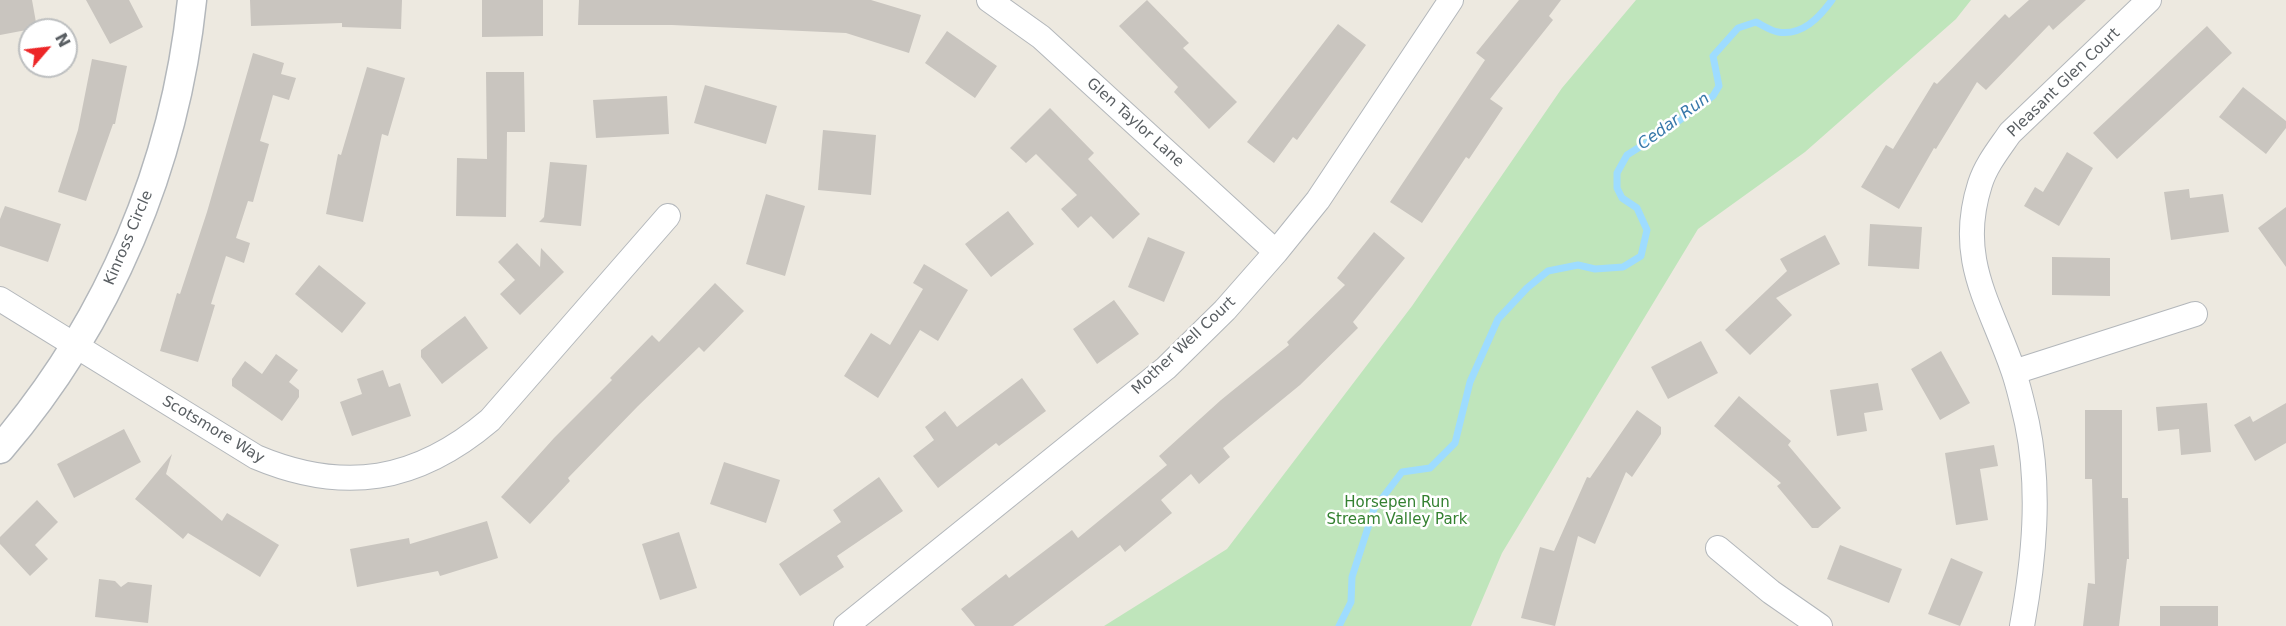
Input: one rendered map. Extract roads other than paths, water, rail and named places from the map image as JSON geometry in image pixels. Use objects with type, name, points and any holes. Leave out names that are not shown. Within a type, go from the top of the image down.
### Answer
[{"type":"street","name":"Kinross Circle","points":[[0,449],[22,424],[76,346],[109,287],[134,231],[157,172],[175,105],[188,39],[192,0]]},
{"type":"street","name":"Glen Taylor Lane","points":[[989,0],[1041,37],[1276,252]]},
{"type":"street","name":"Mother Well Court","points":[[846,626],[1166,368],[1225,310],[1318,200],[1451,0]]},
{"type":"street","name":"Pleasant Glen Court","points":[[2022,626],[2036,508],[2031,444],[2014,372],[1976,275],[1971,244],[1973,213],[1980,182],[1992,158],[2010,133],[2149,0]]},
{"type":"street","name":"Scotsmore Way","points":[[0,299],[256,458],[285,469],[321,477],[367,478],[402,471],[435,459],[465,441],[490,420],[668,216]]},
{"type":"street","points":[[2014,372],[2195,314]]},
{"type":"street","points":[[1718,548],[1771,592],[1820,626]]},
{"type":"waterway","name":"Cedar Run","points":[[1339,626],[1351,602],[1352,577],[1374,509],[1402,472],[1430,468],[1455,443],[1470,382],[1498,319],[1527,288],[1548,271],[1578,265],[1595,269],[1623,267],[1641,256],[1647,230],[1637,208],[1622,198],[1617,188],[1617,173],[1627,155],[1713,96],[1719,86],[1713,56],[1738,28],[1756,22],[1775,31],[1787,33],[1795,31],[1816,19],[1832,0]]},
{"type":"park label","name":"Horsepen Run Stream Valley Park","points":[[1397,512]]}]
